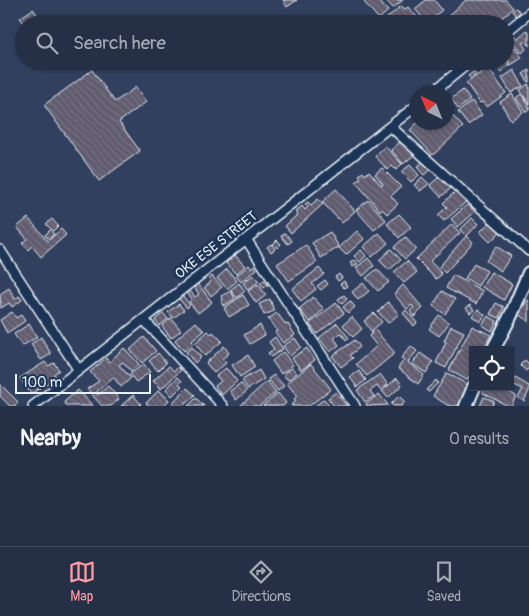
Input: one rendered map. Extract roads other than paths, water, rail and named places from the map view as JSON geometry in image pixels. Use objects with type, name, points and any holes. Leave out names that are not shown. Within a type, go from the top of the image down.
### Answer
[{"type":"main road","points":[[495,346],[529,273]]},
{"type":"main road","points":[[466,406],[472,391]]},
{"type":"street","points":[[514,25],[529,13]]},
{"type":"street","points":[[442,85],[460,70]]},
{"type":"street","name":"OKE ESE STREET","points":[[33,406],[409,112]]},
{"type":"street","points":[[391,127],[529,251]]},
{"type":"street","points":[[246,239],[355,406]]},
{"type":"street","points":[[0,250],[78,369]]},
{"type":"street","points":[[144,320],[223,406]]}]
